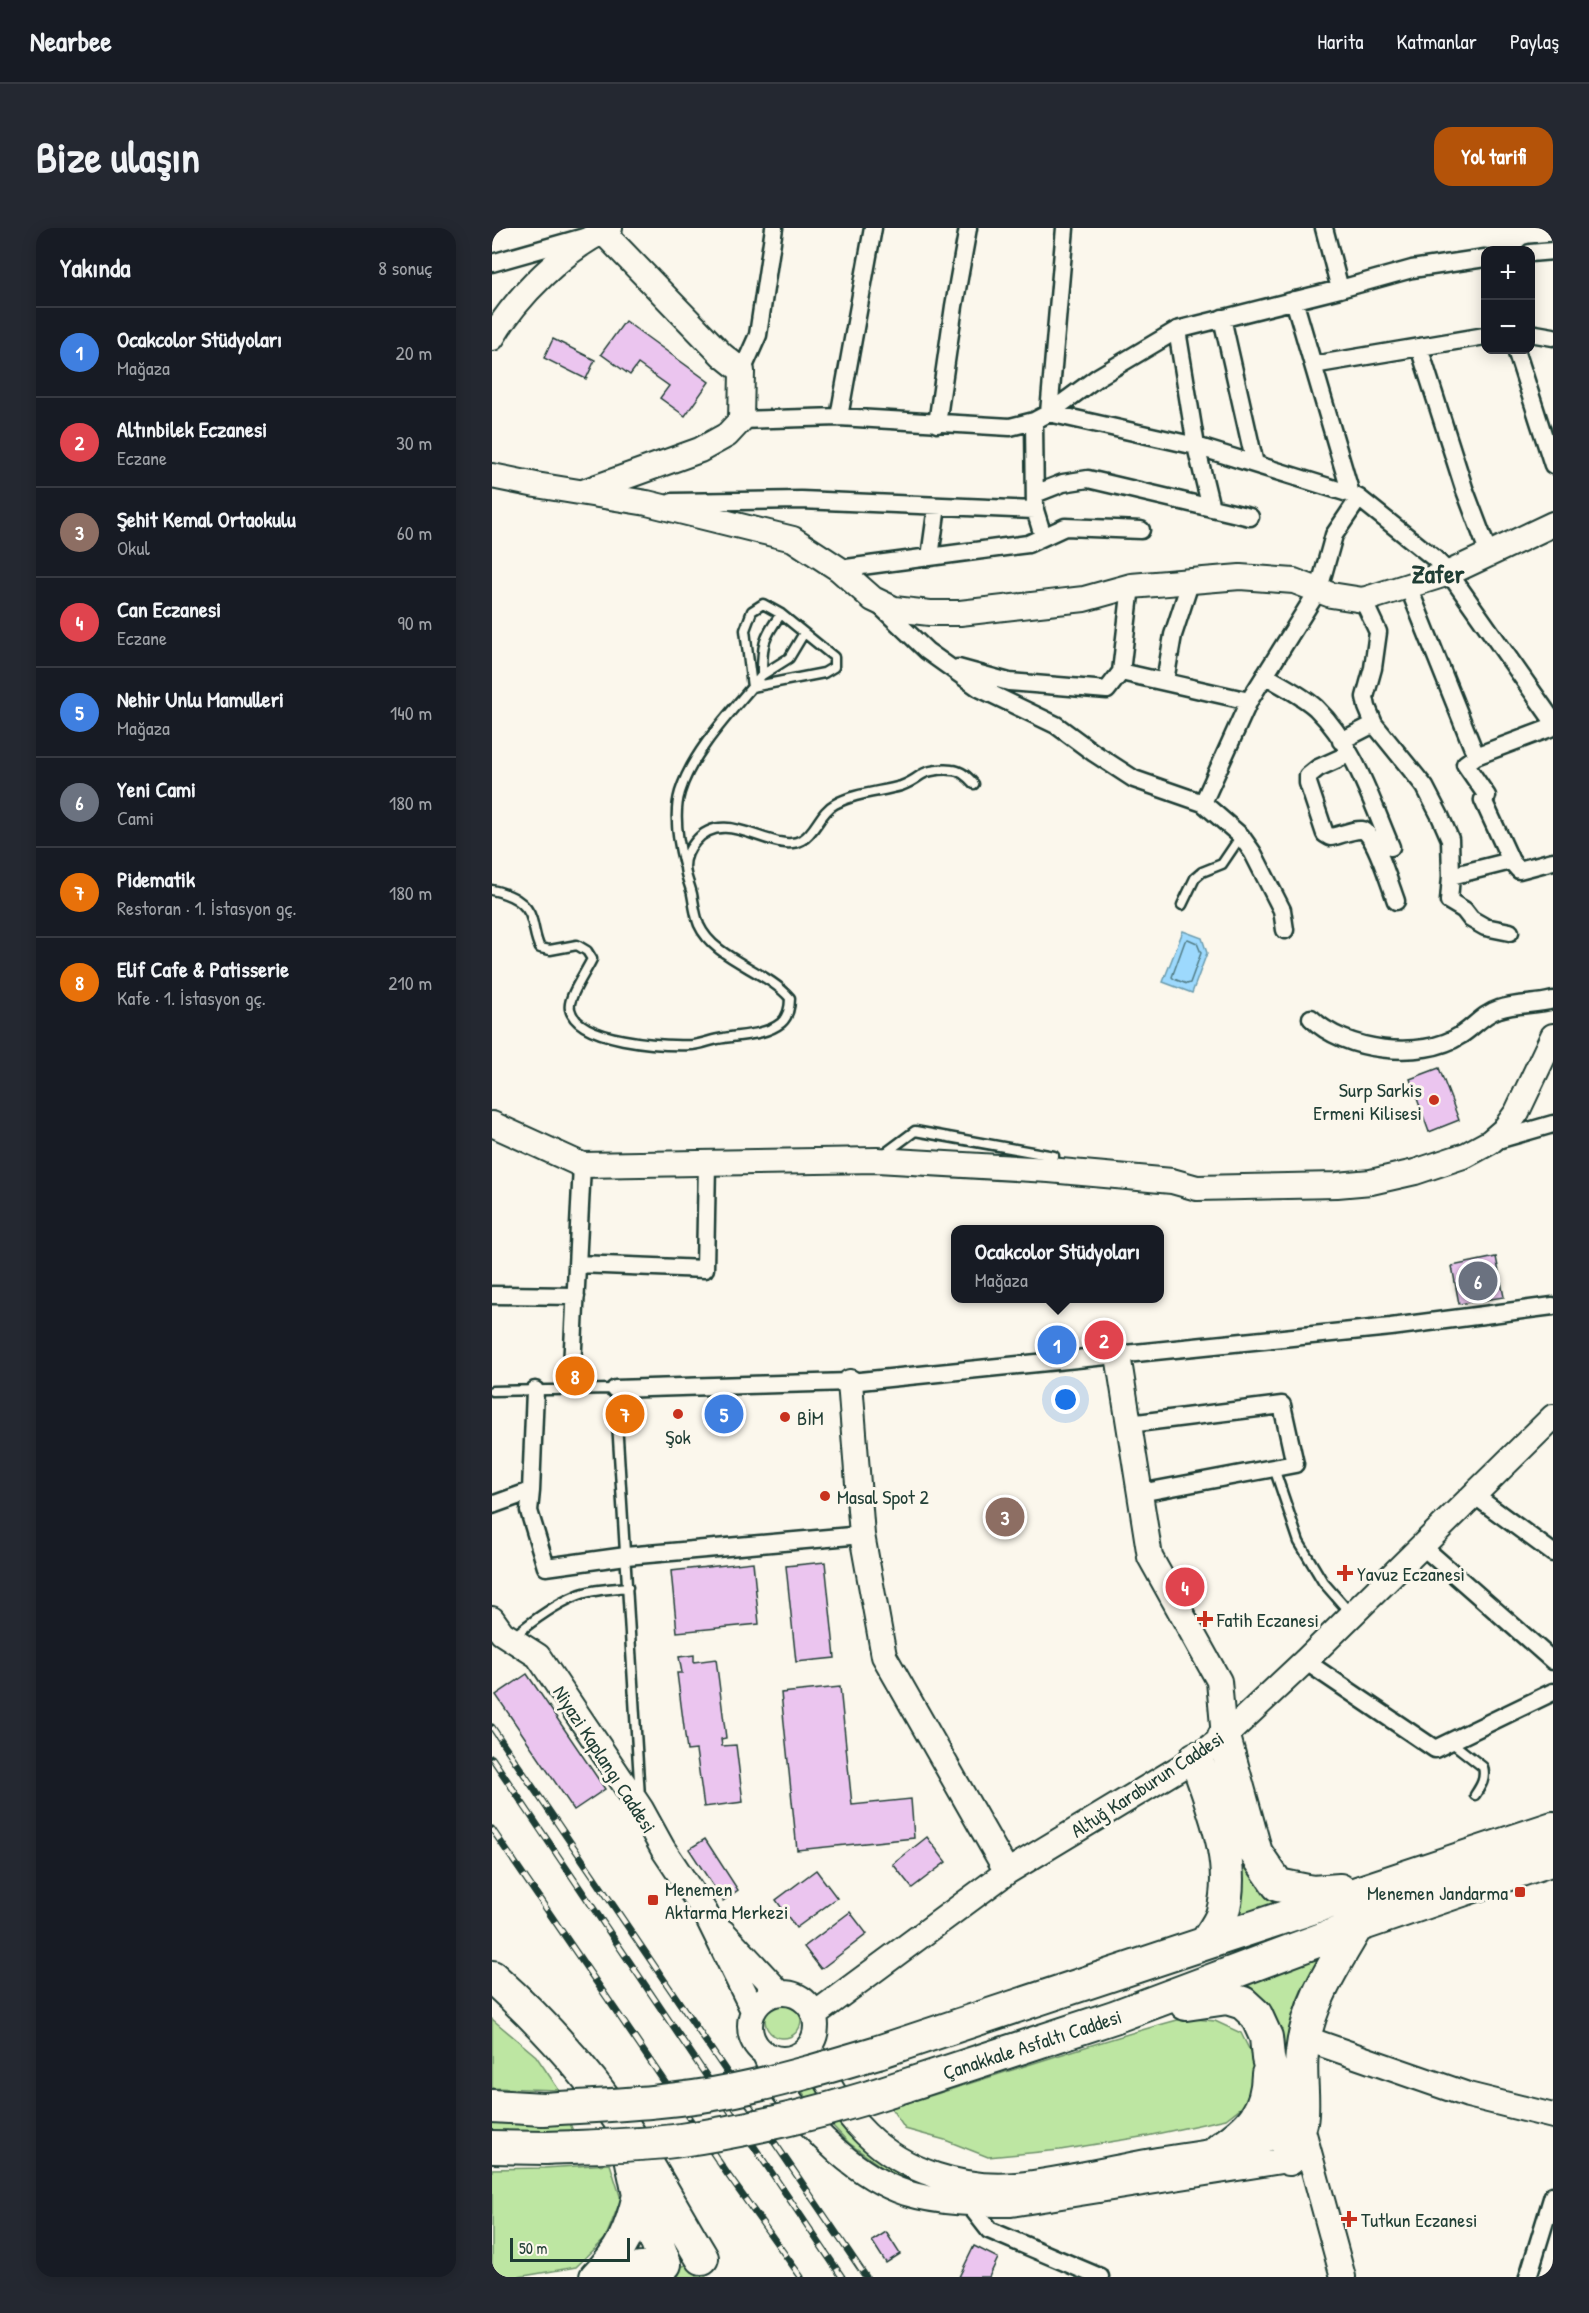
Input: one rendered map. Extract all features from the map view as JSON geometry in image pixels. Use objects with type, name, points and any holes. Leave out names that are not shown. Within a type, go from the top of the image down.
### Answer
[{"type":"highway","points":[[1224,1737],[1256,1853],[1278,1886],[1312,1892],[1374,1887]]},
{"type":"highway","points":[[1196,1758],[1220,1829],[1226,1864],[1227,1895],[1221,1917],[1206,1943]]},
{"type":"highway","name":"Çanakkale Asfaltı Caddesi","points":[[492,2106],[543,2109],[633,2103],[733,2091],[793,2078],[878,2052],[1553,1828]]},
{"type":"highway","name":"Çanakkale Asfaltı Caddesi","points":[[495,2148],[546,2148],[672,2141],[820,2113],[1114,2017],[1357,1926],[1553,1859]]},
{"type":"highway","points":[[1296,2143],[1303,2110],[1302,2054],[1310,2012],[1357,1926]]},
{"type":"highway","points":[[492,1977],[542,2024],[624,2127],[709,2268]]},
{"type":"highway","points":[[1114,2017],[1216,1998],[1235,1999],[1250,2008],[1256,2015],[1266,2037],[1268,2058],[1265,2097],[1256,2119],[1241,2134],[1220,2149]]},
{"type":"highway","points":[[1268,2058],[1296,2143]]},
{"type":"highway","points":[[624,2127],[639,2195],[661,2271]]},
{"type":"highway","points":[[596,2277],[624,2244],[630,2231],[639,2195]]},
{"type":"highway","points":[[602,2277],[641,2269],[661,2271],[682,2255],[693,2255],[709,2268]]},
{"type":"street","points":[[583,492],[700,450],[727,435],[741,420],[742,371],[758,335],[774,228]]},
{"type":"street","points":[[839,417],[873,228]]},
{"type":"street","points":[[937,424],[968,228]]},
{"type":"street","points":[[1043,536],[1035,502],[1041,417],[1065,228]]},
{"type":"street","points":[[1324,228],[1340,289]]},
{"type":"street","points":[[606,230],[722,354],[742,371]]},
{"type":"street","points":[[492,263],[606,230]]},
{"type":"street","points":[[492,338],[529,290],[552,266],[606,230]]},
{"type":"street","points":[[1535,253],[1553,251]]},
{"type":"street","points":[[741,420],[839,417],[1010,427],[1041,417],[1098,377],[1178,330],[1412,269],[1481,259]]},
{"type":"street","points":[[1203,803],[1249,702],[1319,589],[1334,535],[1355,496],[1294,300]]},
{"type":"street","points":[[1222,318],[1255,464]]},
{"type":"street","points":[[1178,330],[1196,446],[1211,508]]},
{"type":"street","points":[[1535,334],[1553,337]]},
{"type":"street","points":[[1313,365],[1481,337]]},
{"type":"street","points":[[1419,347],[1464,488],[1490,554]]},
{"type":"street","points":[[1517,354],[1553,465]]},
{"type":"street","points":[[1041,417],[1196,446],[1355,496],[1434,558],[1449,573],[1553,721]]},
{"type":"street","points":[[492,476],[536,486],[647,503],[793,539],[839,569],[927,651],[979,688],[1056,725],[1134,779],[1203,803],[1241,837],[1253,853],[1282,910],[1285,930]]},
{"type":"street","points":[[647,503],[801,500],[937,506],[1035,502],[1063,483],[1088,479],[1250,517]]},
{"type":"street","points":[[930,557],[937,506]]},
{"type":"street","points":[[873,599],[894,609],[930,613],[960,613],[1084,599],[1131,586],[1240,577],[1294,580],[1331,595],[1363,600],[1449,573],[1553,524]]},
{"type":"street","points":[[839,569],[1028,544],[1065,526],[1141,530]]},
{"type":"street","points":[[1165,681],[1173,635],[1191,580]]},
{"type":"street","points":[[945,663],[1009,682],[1107,690],[1120,672],[1131,586]]},
{"type":"street","points":[[1408,586],[1476,756]]},
{"type":"street","points":[[1363,600],[1378,632],[1373,668],[1365,697],[1367,706],[1374,724],[1425,787],[1450,839],[1449,901],[1464,910],[1471,920],[1485,927],[1510,932]]},
{"type":"street","points":[[1120,672],[1249,702]]},
{"type":"street","points":[[1265,675],[1315,707],[1333,726],[1357,767],[1391,847]]},
{"type":"street","points":[[1374,724],[1308,776],[1308,783],[1324,834],[1330,837],[1360,830],[1366,832],[1374,843],[1396,901]]},
{"type":"street","points":[[1553,727],[1476,756],[1466,764],[1487,796],[1483,800],[1511,861],[1519,870],[1553,861]]},
{"type":"street","points":[[1451,876],[1511,861]]},
{"type":"street","points":[[1311,1018],[1322,1029],[1341,1038],[1383,1049],[1404,1050],[1429,1048],[1460,1036],[1478,1020],[1499,1009],[1553,1000]]},
{"type":"street","points":[[492,1124],[582,1165],[877,1160],[1049,1170],[1172,1181],[1197,1188],[1336,1185],[1371,1182],[1415,1172],[1466,1155],[1490,1142],[1504,1130],[1517,1113],[1553,1036]]},
{"type":"street","points":[[1490,1142],[1553,1124]]},
{"type":"street","points":[[578,1264],[705,1269],[707,1163]]},
{"type":"street","points":[[571,1388],[582,1165]]},
{"type":"street","points":[[492,1295],[576,1296]]},
{"type":"street","points":[[615,1389],[850,1382],[1391,1327],[1553,1306]]},
{"type":"street","points":[[1118,1355],[1150,1557],[1219,1682],[1224,1737]]},
{"type":"street","points":[[850,1382],[862,1535],[884,1656],[1007,1872]]},
{"type":"street","points":[[535,1389],[529,1511],[546,1567],[626,1556],[862,1535]]},
{"type":"street","points":[[1129,1424],[1282,1405],[1295,1464],[1140,1493]]},
{"type":"street","name":"Altuğ Karaburun Caddesi","points":[[815,2014],[1007,1872],[1196,1758],[1224,1737],[1305,1661],[1553,1417]]},
{"type":"street","points":[[492,1505],[531,1491]]},
{"type":"street","points":[[1474,1496],[1553,1553]]},
{"type":"street","points":[[1422,1546],[1553,1661]]},
{"type":"street","name":"Niyazi Kaplangı Caddesi","points":[[492,1619],[502,1633],[538,1656],[641,1809],[663,1850],[705,1912],[753,2010]]},
{"type":"street","points":[[1305,1661],[1435,1749],[1553,1692]]},
{"type":"street","name":"Niyazi Kaplangı Caddesi","points":[[705,1912],[779,1992]]},
{"type":"street","points":[[765,2055],[784,2060],[802,2053],[809,2046],[816,2031],[815,2014],[804,2000],[788,1992],[779,1992],[764,1998],[753,2010],[749,2022],[750,2035],[765,2055],[783,2091],[838,2152],[859,2168],[906,2193],[927,2198],[968,2203],[1011,2204],[1296,2143]]},
{"type":"street","points":[[1304,2038],[1468,2095],[1553,2116]]},
{"type":"street","points":[[809,2046],[826,2079],[865,2134],[900,2160],[949,2180],[1016,2185],[1220,2149],[1296,2143]]},
{"type":"street","points":[[1296,2143],[1343,2277]]},
{"type":"street","points":[[1528,2277],[1553,2195]]},
{"type":"street","points":[[968,2203],[989,2230],[1100,2277]]},
{"type":"lane","points":[[763,604],[781,614],[834,657],[834,667],[824,673],[752,687],[745,630],[752,611],[763,604]]},
{"type":"lane","points":[[762,675],[762,648],[768,632],[781,614]]},
{"type":"lane","points":[[492,890],[511,895],[526,907],[532,918],[540,948],[550,950],[577,945],[587,951],[592,959],[584,978],[570,998],[570,1009],[575,1021],[586,1029],[625,1040],[694,1045],[766,1030],[783,1023],[789,1010],[790,998],[780,986],[712,943],[699,926],[678,841],[677,814],[680,793],[700,752],[762,675],[789,658],[804,633]]},
{"type":"lane","points":[[685,868],[690,848],[699,836],[718,828],[743,830],[783,844],[792,843],[807,835],[820,817],[834,804],[913,782],[922,773],[954,770],[965,775],[974,784]]},
{"type":"lane","points":[[1182,905],[1195,878],[1202,872],[1222,864],[1241,837]]},
{"type":"lane","points":[[492,1391],[615,1389],[641,1809]]},
{"type":"lane","points":[[1274,1468],[1299,1542],[1323,1582],[1352,1615]]},
{"type":"lane","points":[[511,1638],[531,1622],[576,1596],[597,1590],[628,1587]]},
{"type":"lane","points":[[1450,1742],[1483,1767],[1485,1774],[1475,1795]]},
{"type":"green space","points":[[1217,1755],[1250,1868],[1279,1905],[1239,1918],[1239,1871],[1211,1759]]},
{"type":"green space","points":[[1329,1952],[1305,1984],[1292,2017],[1289,2060],[1292,2103],[1268,2003],[1245,1982]]},
{"type":"green space","points":[[783,2002],[796,2007],[801,2020],[796,2033],[783,2038],[770,2033],[765,2020],[770,2007]]},
{"type":"green space","points":[[1185,2018],[1215,2021],[1241,2033],[1252,2055],[1256,2078],[1248,2102],[1226,2119],[1147,2136],[1060,2150],[988,2157],[945,2140],[905,2129],[891,2108],[1111,2039]]},
{"type":"green space","points":[[492,2019],[536,2056],[559,2090],[492,2088]]},
{"type":"green space","points":[[808,2061],[827,2098],[944,2186],[1272,2147],[1280,2150],[1020,2198],[918,2186],[887,2171],[849,2143],[813,2105],[788,2075]]},
{"type":"green space","points":[[492,2119],[569,2121],[575,2136],[492,2134]]},
{"type":"green space","points":[[610,2164],[621,2199],[605,2239],[576,2267],[518,2277],[492,2277],[492,2169]]},
{"type":"green space","points":[[686,2265],[698,2268],[706,2277],[671,2277],[680,2267]]},
{"type":"water","points":[[1183,931],[1202,938],[1207,953],[1192,993],[1163,982]]},
{"type":"building","points":[[625,321],[709,382],[685,416],[660,398],[669,386],[638,364],[630,375],[601,354]]},
{"type":"building","points":[[553,339],[595,360],[586,379],[544,358]]},
{"type":"building","name":"Surp Sarkis Ermeni Kilisesi","points":[[1439,1068],[1459,1120],[1429,1132],[1410,1079]]},
{"type":"building","points":[[1496,1257],[1504,1297],[1459,1304],[1452,1266]]},
{"type":"building","points":[[753,1562],[759,1624],[677,1632],[671,1571]]},
{"type":"building","points":[[825,1562],[835,1658],[796,1662],[786,1566]]},
{"type":"building","points":[[694,1655],[694,1662],[716,1659],[726,1738],[721,1739],[722,1746],[736,1745],[743,1802],[704,1807],[696,1750],[687,1751],[677,1673],[682,1673],[679,1657]]},
{"type":"building","points":[[527,1674],[605,1789],[574,1810],[496,1695]]},
{"type":"building","points":[[840,1687],[852,1805],[911,1799],[914,1838],[797,1850],[781,1693]]},
{"type":"building","points":[[927,1837],[946,1862],[912,1888],[893,1864]]},
{"type":"building","points":[[705,1839],[738,1890],[723,1901],[689,1849]]},
{"type":"building","points":[[816,1870],[837,1898],[796,1928],[776,1900]]},
{"type":"building","points":[[850,1912],[867,1934],[821,1969],[804,1947]]},
{"type":"building","points":[[886,2232],[900,2254],[886,2263],[872,2241]]},
{"type":"building","points":[[974,2246],[998,2258],[989,2277],[959,2277]]},
{"type":"railway","points":[[492,1727],[866,2277]]},
{"type":"railway","points":[[492,1758],[842,2277]]},
{"type":"railway","points":[[492,1829],[728,2175],[801,2277]]},
{"type":"place","name":"Surp Sarkis Ermeni Kilisesi","points":[[1434,1100]]},
{"type":"place","name":"Yeni Cami","points":[[1478,1281]]},
{"type":"place","name":"Altınbilek Eczanesi","points":[[1104,1340]]},
{"type":"place","name":"Ocakcolor Stüdyoları","points":[[1057,1345]]},
{"type":"place","name":"Elif Cafe & Patisserie","points":[[575,1376]]},
{"type":"place","name":"Pidematik","points":[[625,1414]]},
{"type":"place","name":"Şok","points":[[678,1414]]},
{"type":"place","name":"Nehir Unlu Mamulleri","points":[[724,1414]]},
{"type":"place","name":"BİM","points":[[785,1417]]},
{"type":"place","name":"Masal Spot 2","points":[[825,1496]]},
{"type":"place","name":"Şehit Kemal Ortaokulu","points":[[1005,1517]]},
{"type":"place","name":"Yavuz Eczanesi","points":[[1345,1573]]},
{"type":"place","name":"Can Eczanesi","points":[[1185,1587]]},
{"type":"place","name":"Fatih Eczanesi","points":[[1205,1619]]},
{"type":"place","name":"Menemen Jandarma","points":[[1520,1892]]},
{"type":"place","name":"Menemen Aktarma Merkezi","points":[[653,1900]]},
{"type":"place","name":"Tutkun Eczanesi","points":[[1349,2219]]},
{"type":"district","name":"Zafer","points":[[1438,573]]}]
